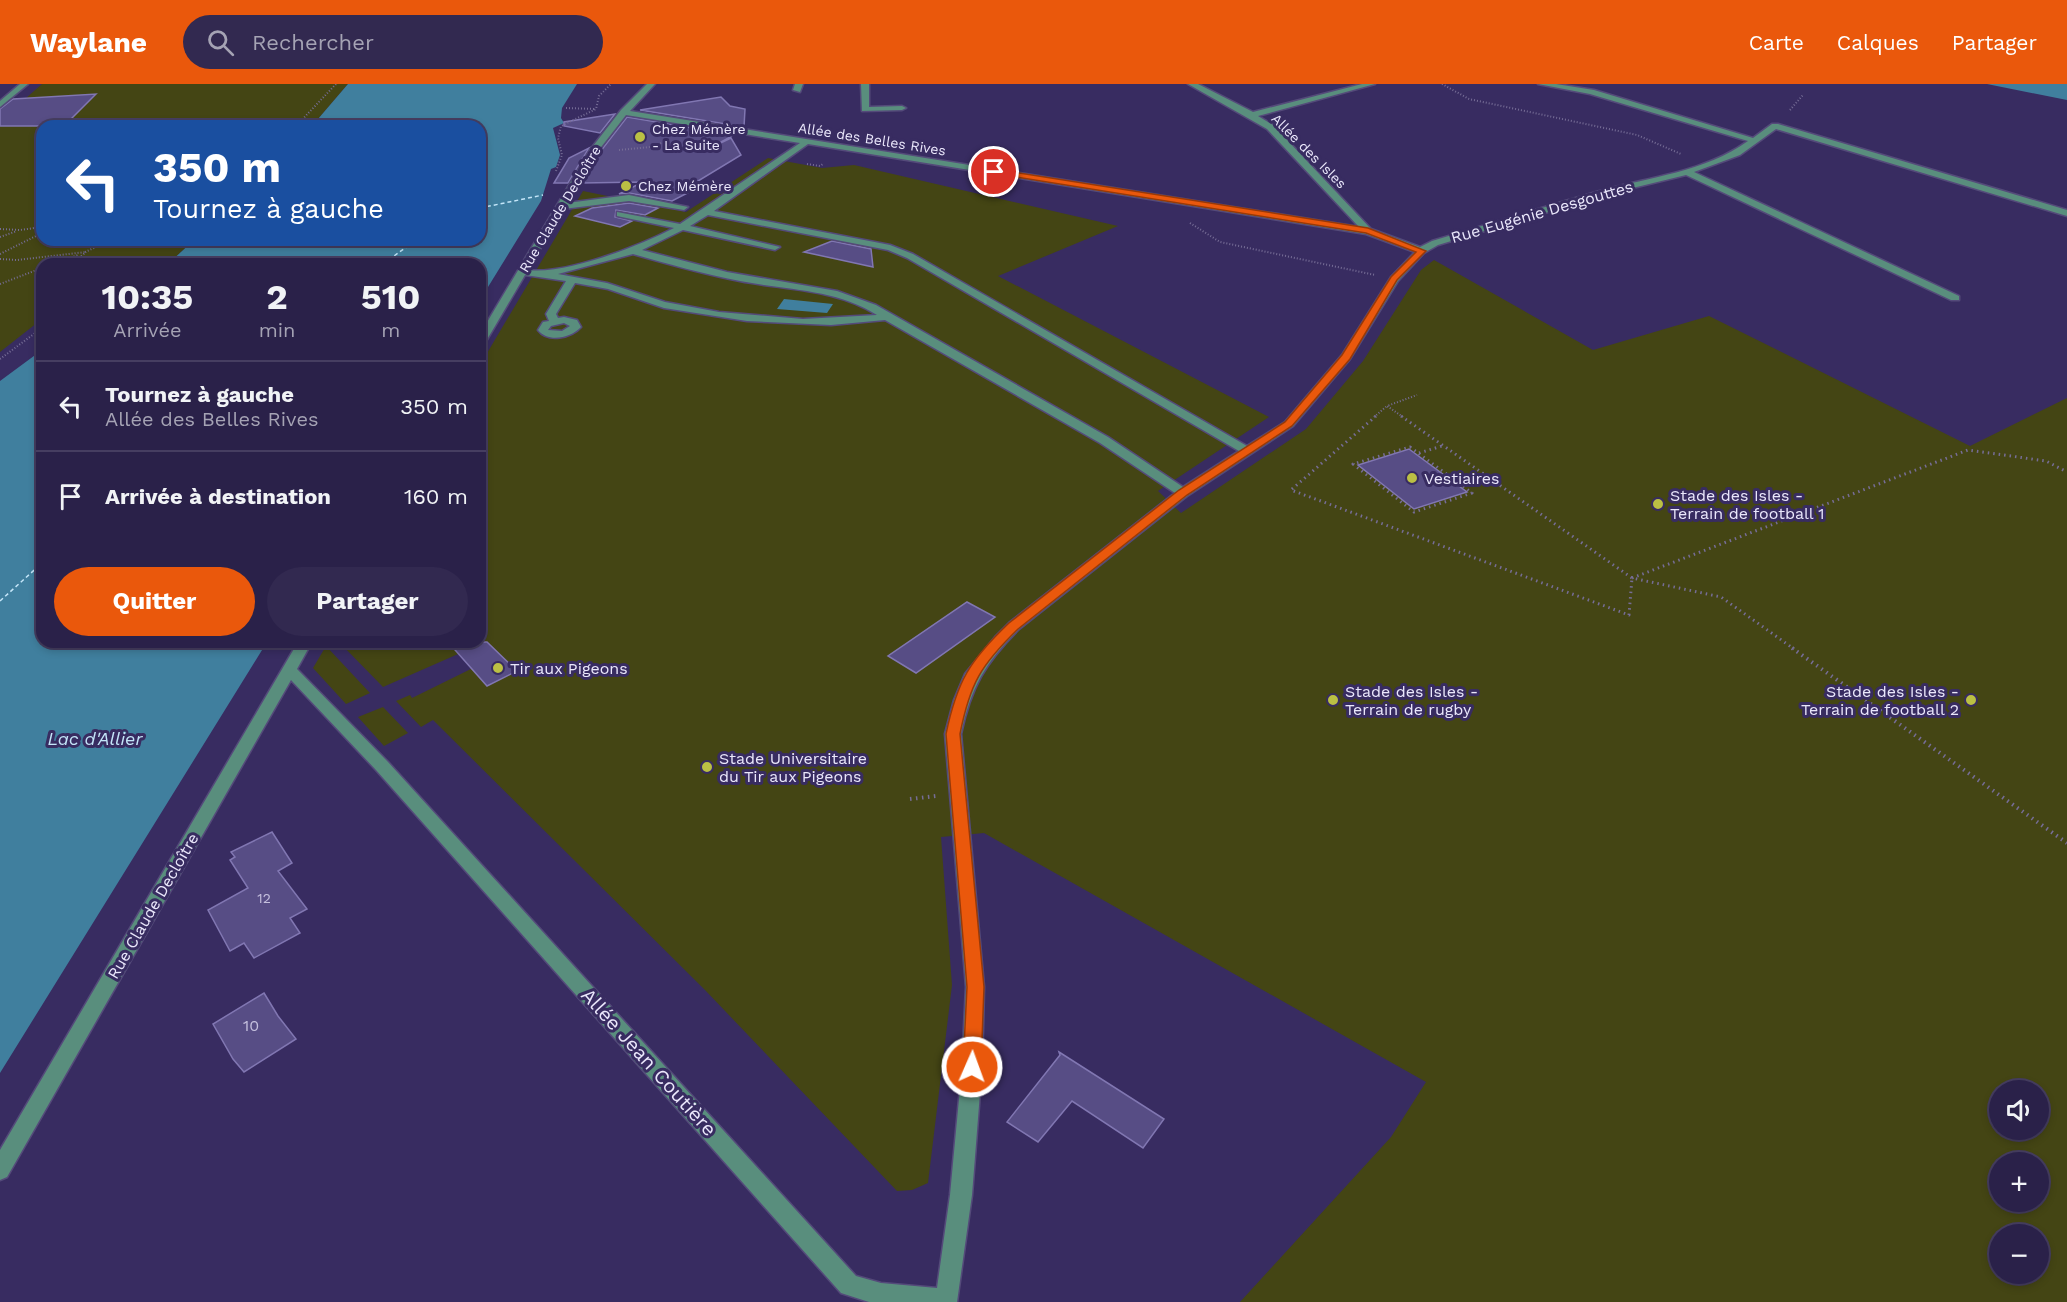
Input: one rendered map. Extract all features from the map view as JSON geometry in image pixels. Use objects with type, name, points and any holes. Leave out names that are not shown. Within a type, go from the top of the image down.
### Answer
[{"type":"street","points":[[0,105],[24,84]]},
{"type":"street","name":"Rue Claude Decloître","points":[[486,333],[594,150],[624,112],[651,84]]},
{"type":"street","points":[[865,84],[866,109],[902,108]]},
{"type":"street","name":"Allée des Isles","points":[[1191,84],[1252,115],[1270,127],[1368,231]]},
{"type":"street","points":[[1252,115],[1371,84]]},
{"type":"street","points":[[1542,84],[1591,92],[1755,141]]},
{"type":"street","name":"Allée des Belles Rives","points":[[624,112],[1368,231],[1421,251]]},
{"type":"street","name":"Rue Eugénie Desgouttes","points":[[946,1301],[961,1196],[972,1067],[975,987],[953,734],[960,699],[971,674],[992,646],[1014,626],[1183,493],[1288,424],[1346,357],[1394,279],[1421,251],[1435,243],[1605,192],[1687,172],[1737,153],[1775,126],[2067,213]]},
{"type":"street","points":[[546,275],[633,251],[682,226],[706,212],[806,142]]},
{"type":"street","points":[[1687,172],[1955,298]]},
{"type":"street","points":[[560,207],[629,198],[684,207]]},
{"type":"street","points":[[706,212],[890,248],[910,256],[1246,450]]},
{"type":"street","points":[[620,214],[775,247]]},
{"type":"street","points":[[633,251],[739,278],[855,299],[1104,440],[1183,493]]},
{"type":"street","points":[[522,272],[605,285],[661,304],[750,318],[847,323],[887,317]]},
{"type":"street","points":[[554,321],[551,314],[572,280]]},
{"type":"street","name":"Rue Claude Decloître","points":[[0,1170],[302,648]]},
{"type":"street","name":"Allée Jean Coutière","points":[[290,670],[382,765],[849,1285],[881,1294],[946,1301]]},
{"type":"path","points":[[302,120],[336,84]]},
{"type":"path","points":[[1442,84],[1469,99],[1637,135],[1706,165]]},
{"type":"path","points":[[566,108],[604,109]]},
{"type":"path","points":[[594,150],[630,150],[650,147],[678,136]]},
{"type":"path","points":[[1187,222],[1220,242],[1394,279]]},
{"type":"path","points":[[0,237],[36,227]]},
{"type":"path","points":[[0,229],[20,230]]},
{"type":"path","points":[[0,254],[36,236]]},
{"type":"path","points":[[70,258],[98,246]]},
{"type":"path","points":[[0,259],[17,260],[86,252]]},
{"type":"path","points":[[79,258],[86,252]]},
{"type":"path","points":[[0,284],[36,270]]},
{"type":"path","points":[[0,359],[36,332]]},
{"type":"path","points":[[1417,395],[1387,406],[1291,490],[1629,615],[1632,578]]},
{"type":"path","points":[[1387,406],[1632,578],[1721,597],[2067,843]]},
{"type":"path","points":[[1419,453],[1443,445]]},
{"type":"path","points":[[1410,447],[1419,453],[1472,493],[1414,512],[1353,464],[1410,447]]},
{"type":"path","points":[[1632,578],[1968,450],[2046,461],[2067,472]]},
{"type":"path","points":[[1463,486],[1488,478]]},
{"type":"path","points":[[910,799],[936,796]]},
{"type":"shaded area","points":[[42,84],[348,84],[317,120],[36,120],[36,246],[188,246],[174,258],[36,258],[36,324],[0,352],[0,121]]},
{"type":"shaded area","points":[[768,158],[822,168],[854,165],[1118,226],[998,276],[1269,417],[1158,491],[1181,513],[1306,429],[1363,361],[1421,270],[1434,260],[1593,350],[1709,316],[1970,446],[2067,398],[2067,1302],[1240,1302],[1391,1137],[1426,1082],[984,833],[941,837],[952,985],[928,1183],[912,1190],[897,1191],[705,990],[433,720],[421,727],[396,701],[410,695],[412,698],[479,665],[465,651],[383,687],[345,648],[486,648],[486,355],[583,191],[686,212]]},
{"type":"shaded area","points":[[325,648],[328,648],[370,693],[346,704],[313,668]]},
{"type":"shaded area","points":[[383,707],[408,733],[384,746],[358,717]]},
{"type":"water","points":[[348,84],[577,84],[562,108],[561,118],[564,123],[553,128],[560,155],[556,167],[551,169],[541,201],[486,290],[486,258],[174,258],[188,246],[486,246],[486,120],[317,120]]},
{"type":"water","points":[[1987,84],[2067,84],[2067,100]]},
{"type":"water","points":[[784,299],[833,304],[827,313],[777,309]]},
{"type":"water","name":"Lac d'Allier","points":[[36,354],[36,648],[263,648],[0,1073],[0,381]]},
{"type":"building","points":[[96,94],[70,120],[36,120],[36,126],[0,126],[0,109],[13,99]]},
{"type":"building","points":[[721,97],[730,106],[745,109],[744,127],[640,110]]},
{"type":"building","points":[[615,114],[600,133],[564,126],[564,122]]},
{"type":"building","points":[[627,117],[734,135],[710,148],[731,138],[741,155],[693,184],[703,185],[672,201],[629,193],[619,194],[643,182],[582,183],[600,152]]},
{"type":"building","points":[[589,148],[568,183],[554,183],[569,158]]},
{"type":"building","points":[[629,203],[658,208],[645,215],[616,210],[615,217],[632,221],[620,227],[575,216],[592,208]]},
{"type":"building","points":[[832,241],[871,249],[873,267],[804,252]]},
{"type":"building","name":"Vestiaires","points":[[1409,449],[1467,492],[1414,509],[1358,465]]},
{"type":"building","points":[[967,602],[995,617],[916,673],[888,656]]},
{"type":"building","points":[[487,642],[517,671],[487,686],[453,648],[486,648]]},
{"type":"building","points":[[272,832],[292,863],[278,871],[307,909],[290,918],[300,933],[254,958],[244,943],[230,951],[208,910],[248,888],[230,860],[235,857],[231,852]]},
{"type":"building","points":[[264,993],[296,1039],[244,1072],[233,1059],[213,1024]]},
{"type":"building","points":[[1059,1052],[1164,1119],[1143,1148],[1072,1101],[1038,1142],[1007,1122],[1060,1055]]},
{"type":"ferry route","points":[[486,207],[543,195]]},
{"type":"ferry route","points":[[391,258],[408,246]]},
{"type":"ferry route","points":[[0,601],[36,568]]},
{"type":"place","name":"Chez Mémère - La Suite","points":[[640,137]]},
{"type":"place","name":"Chez Mémère","points":[[626,186]]},
{"type":"place","name":"Vestiaires","points":[[1412,478]]},
{"type":"place","name":"Stade des Isles - Terrain de football 1","points":[[1658,504]]},
{"type":"place","name":"Tir aux Pigeons","points":[[498,668]]},
{"type":"place","name":"Stade des Isles - Terrain de rugby","points":[[1333,700]]},
{"type":"place","name":"Stade des Isles - Terrain de football 2","points":[[1971,700]]},
{"type":"place","name":"Stade Universitaire du Tir aux Pigeons","points":[[707,767]]},
{"type":"route","points":[[972,1067],[975,987],[953,734],[960,699],[971,674],[992,646],[1014,626],[1183,493],[1288,424],[1346,357],[1394,279],[1421,251],[1368,231],[994,172]]}]
